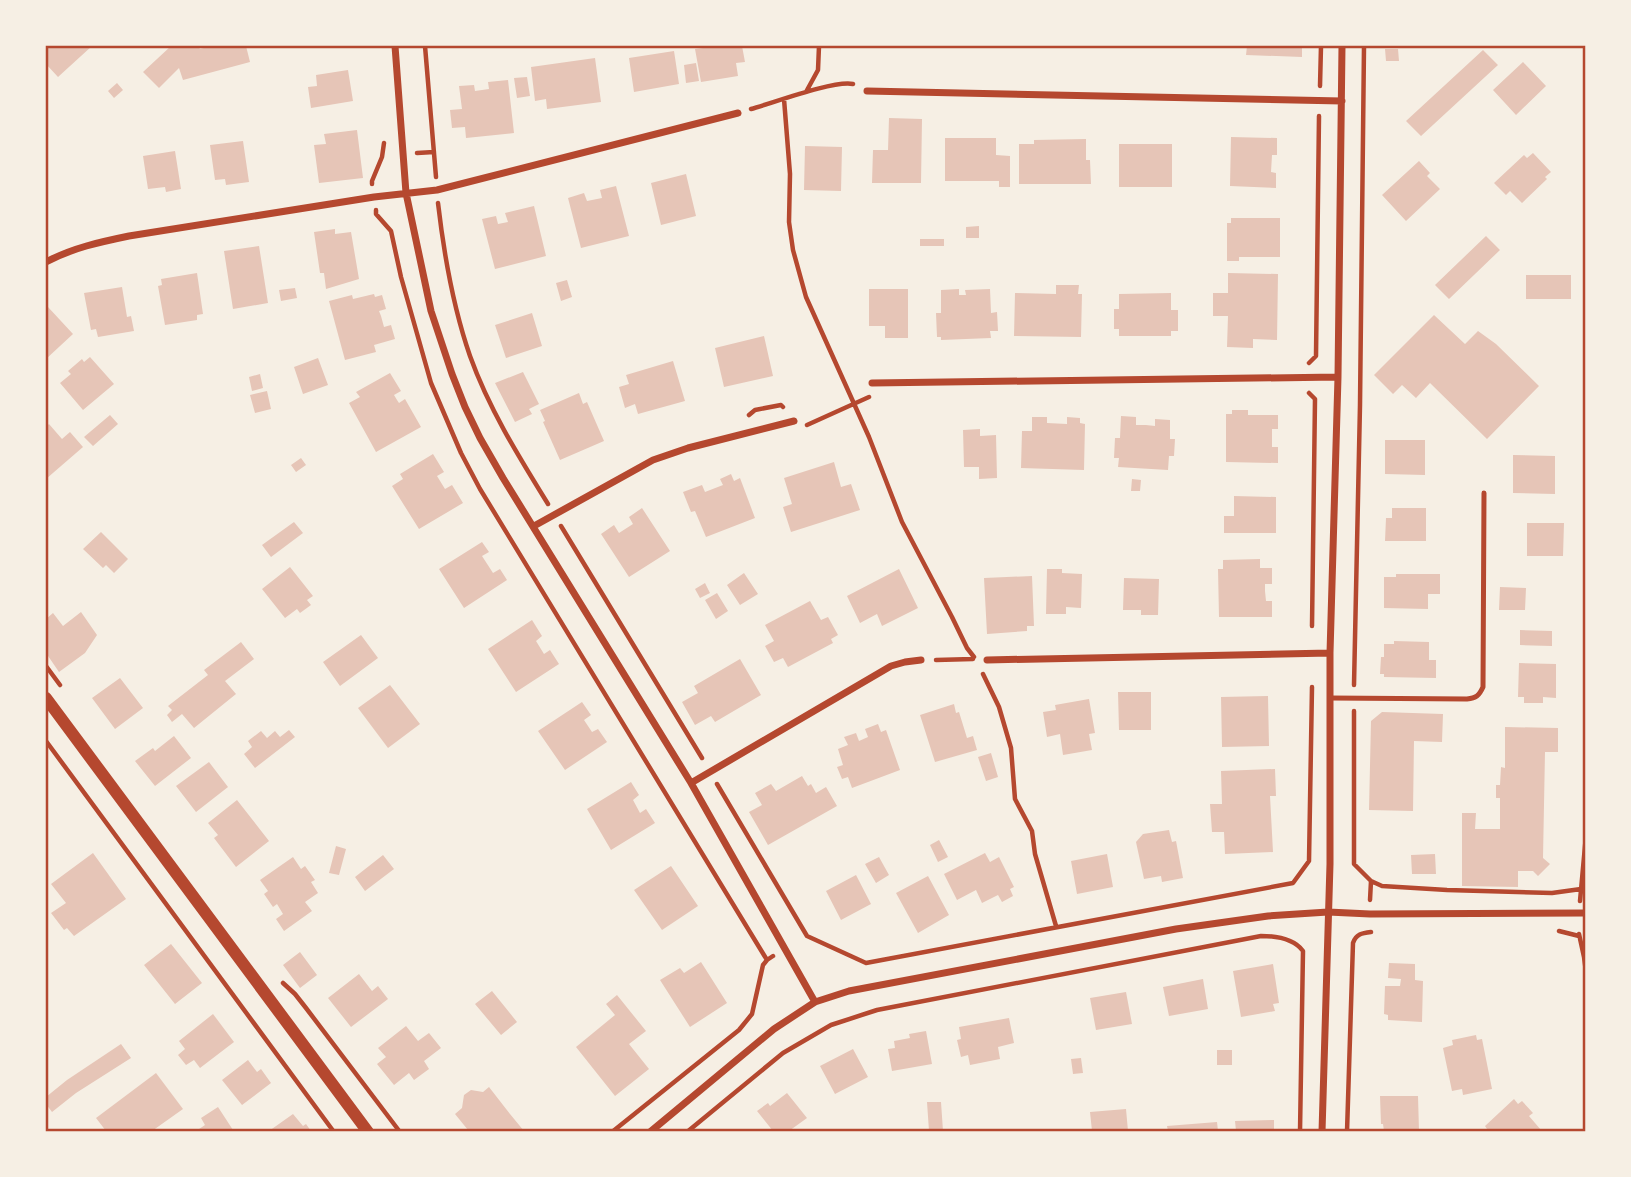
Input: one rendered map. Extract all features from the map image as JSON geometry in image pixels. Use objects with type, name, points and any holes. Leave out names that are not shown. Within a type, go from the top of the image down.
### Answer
[{"type":"street","points":[[394,46],[406,193],[431,311],[452,374],[480,438],[502,478],[691,783],[815,1002]]},
{"type":"street","points":[[1322,1132],[1330,864],[1330,653],[1338,377],[1342,46]]},
{"type":"street","points":[[867,91],[1342,102]]},
{"type":"street","points":[[46,262],[82,247],[129,236],[437,190],[738,113]]},
{"type":"street","points":[[872,383],[1338,377]]},
{"type":"street","points":[[534,526],[653,460],[688,448],[794,421]]},
{"type":"street","points":[[987,660],[1330,653]]},
{"type":"street","points":[[691,783],[891,666],[921,660]]},
{"type":"street","points":[[46,698],[368,1132]]},
{"type":"street","points":[[650,1132],[774,1029],[815,1002],[849,991],[1176,929],[1268,916],[1328,912],[1586,914]]},
{"type":"lane","points":[[1330,698],[1467,699],[1476,698],[1480,694],[1483,687],[1484,493]]},
{"type":"path","points":[[805,93],[818,70],[819,46]]},
{"type":"path","points":[[1309,363],[1316,356],[1321,46]]},
{"type":"path","points":[[1364,46],[1354,864],[1371,881],[1382,886],[1552,893],[1581,889]]},
{"type":"path","points":[[738,113],[833,85],[850,83],[867,91]]},
{"type":"path","points":[[784,99],[790,174],[789,222],[793,250],[806,297],[869,437],[902,522],[967,648],[976,659]]},
{"type":"path","points":[[372,181],[382,157],[384,140]]},
{"type":"path","points":[[794,421],[802,427],[869,398],[872,383]]},
{"type":"path","points":[[807,936],[866,963],[1293,883],[1309,861],[1315,399],[1309,394]]},
{"type":"path","points":[[565,533],[570,523]]},
{"type":"path","points":[[921,660],[987,660]]},
{"type":"path","points":[[982,671],[999,707],[1011,748],[1015,799],[1032,831],[1035,854],[1056,926]]},
{"type":"path","points":[[46,741],[334,1132]]},
{"type":"path","points":[[1547,932],[1561,931],[1579,936]]},
{"type":"path","points":[[1347,1132],[1353,943],[1360,933],[1382,932]]},
{"type":"path","points":[[687,1132],[783,1053],[824,1028],[851,1018],[877,1010],[1270,936],[1292,941],[1303,951],[1300,1132]]},
{"type":"path","points":[[611,1132],[739,1030],[752,1014],[763,965],[767,960]]},
{"type":"building","points":[[46,46],[92,46],[58,77],[46,64]]},
{"type":"building","points":[[171,46],[203,46],[199,49],[213,46],[246,46],[250,62],[183,80],[179,68],[159,88],[143,72]]},
{"type":"building","points":[[742,46],[745,62],[736,63],[738,76],[701,82],[695,49]]},
{"type":"building","points":[[1247,46],[1302,46],[1302,57],[1246,55]]},
{"type":"building","points":[[1385,49],[1398,49],[1399,61],[1386,61]]},
{"type":"building","points":[[1483,50],[1498,65],[1421,136],[1406,121]]},
{"type":"building","points":[[674,51],[679,84],[634,92],[629,58]]},
{"type":"building","points":[[595,58],[601,102],[547,109],[546,99],[535,101],[531,67]]},
{"type":"building","points":[[1523,62],[1546,86],[1516,115],[1493,90]]},
{"type":"building","points":[[696,63],[699,81],[686,83],[684,65]]},
{"type":"building","points":[[348,70],[353,101],[311,108],[308,87],[317,86],[316,75]]},
{"type":"building","points":[[527,77],[530,96],[517,98],[514,78]]},
{"type":"building","points":[[508,80],[514,133],[466,138],[465,127],[452,128],[450,110],[462,109],[459,86],[474,85],[475,91],[489,89],[488,82]]},
{"type":"building","points":[[117,83],[123,90],[114,98],[108,91]]},
{"type":"building","points":[[889,118],[922,119],[921,183],[872,183],[873,150],[888,150]]},
{"type":"building","points":[[357,130],[363,178],[319,183],[314,145],[326,144],[324,134]]},
{"type":"building","points":[[1231,137],[1277,138],[1277,155],[1272,155],[1271,172],[1276,173],[1276,188],[1230,186]]},
{"type":"building","points":[[945,138],[996,138],[996,155],[1010,156],[1010,187],[999,187],[999,181],[945,181]]},
{"type":"building","points":[[1086,139],[1086,160],[1090,160],[1091,184],[1019,184],[1019,144],[1034,144],[1034,140]]},
{"type":"building","points":[[243,141],[249,182],[226,185],[225,179],[215,180],[210,145]]},
{"type":"building","points":[[1119,144],[1172,144],[1172,187],[1119,187]]},
{"type":"building","points":[[805,146],[842,147],[841,191],[804,190]]},
{"type":"building","points":[[175,151],[181,189],[166,192],[165,187],[148,189],[143,156]]},
{"type":"building","points":[[1533,153],[1551,172],[1522,203],[1510,191],[1506,195],[1494,183],[1524,155],[1527,158]]},
{"type":"building","points":[[1419,161],[1430,173],[1427,176],[1440,189],[1406,221],[1382,195]]},
{"type":"building","points":[[686,174],[696,216],[661,225],[651,183]]},
{"type":"building","points":[[616,186],[629,236],[581,248],[568,198],[584,193],[587,201],[602,198],[600,190]]},
{"type":"building","points":[[534,206],[546,256],[495,269],[482,219],[496,216],[498,224],[508,222],[505,213]]},
{"type":"building","points":[[1231,218],[1280,218],[1280,257],[1239,257],[1239,261],[1227,261],[1227,223],[1231,223]]},
{"type":"building","points":[[979,226],[979,238],[966,238],[966,227]]},
{"type":"building","points":[[335,229],[335,234],[351,232],[359,279],[326,289],[324,273],[320,273],[314,232]]},
{"type":"building","points":[[1486,236],[1500,250],[1449,299],[1435,285]]},
{"type":"building","points":[[920,239],[944,239],[944,246],[920,246]]},
{"type":"building","points":[[259,246],[268,303],[233,309],[224,251]]},
{"type":"building","points":[[197,273],[203,314],[197,315],[197,320],[165,325],[158,286],[162,285],[161,279]]},
{"type":"building","points":[[1228,273],[1278,274],[1277,340],[1253,339],[1253,348],[1227,347],[1228,316],[1213,316],[1213,293],[1228,293]]},
{"type":"building","points":[[1526,275],[1571,275],[1571,299],[1526,299]]},
{"type":"building","points":[[567,280],[572,297],[561,301],[556,283]]},
{"type":"building","points":[[1056,285],[1079,285],[1078,294],[1082,294],[1081,337],[1014,336],[1015,293],[1056,294]]},
{"type":"building","points":[[122,287],[127,317],[131,316],[134,331],[98,337],[96,329],[91,330],[84,293]]},
{"type":"building","points":[[295,288],[297,298],[281,301],[279,290]]},
{"type":"building","points":[[869,289],[908,289],[908,338],[885,338],[885,326],[869,326]]},
{"type":"building","points":[[959,289],[959,295],[966,295],[965,290],[990,289],[991,313],[997,312],[998,331],[990,331],[991,338],[941,340],[941,337],[937,337],[936,313],[941,313],[941,290]]},
{"type":"building","points":[[1171,293],[1171,310],[1178,310],[1178,331],[1171,331],[1171,336],[1119,336],[1119,329],[1114,329],[1114,309],[1119,309],[1119,294]]},
{"type":"building","points":[[374,294],[375,297],[382,295],[386,309],[379,311],[384,327],[391,325],[395,339],[374,345],[376,352],[345,360],[329,301],[352,295],[353,299]]},
{"type":"building","points":[[48,307],[73,334],[46,359],[46,309]]},
{"type":"building","points":[[532,313],[542,346],[506,358],[495,325]]},
{"type":"building","points":[[1434,315],[1465,344],[1478,331],[1496,344],[1539,386],[1487,439],[1430,383],[1416,398],[1402,385],[1393,394],[1374,375]]},
{"type":"building","points":[[764,336],[773,376],[724,387],[715,348]]},
{"type":"building","points":[[90,357],[114,384],[83,410],[60,383],[71,374],[68,371],[82,359],[84,362]]},
{"type":"building","points":[[318,358],[328,385],[303,394],[294,367]]},
{"type":"building","points":[[673,361],[685,401],[638,414],[635,404],[625,408],[619,387],[629,384],[626,375]]},
{"type":"building","points":[[523,372],[539,404],[529,409],[532,414],[515,422],[495,383]]},
{"type":"building","points":[[390,373],[401,391],[394,395],[399,403],[405,399],[421,427],[376,452],[349,403],[360,397],[356,392]]},
{"type":"building","points":[[260,374],[263,388],[252,391],[249,377]]},
{"type":"building","points":[[267,391],[271,409],[255,413],[250,395]]},
{"type":"building","points":[[579,393],[583,404],[587,402],[604,441],[560,460],[540,410]]},
{"type":"building","points":[[1232,410],[1248,410],[1248,415],[1278,415],[1278,429],[1272,429],[1272,447],[1278,447],[1278,463],[1226,462],[1226,414],[1232,414]]},
{"type":"building","points":[[110,415],[118,424],[93,446],[84,437]]},
{"type":"building","points":[[1121,416],[1136,417],[1136,425],[1155,426],[1155,419],[1170,420],[1170,439],[1175,439],[1174,456],[1169,456],[1168,470],[1118,467],[1119,458],[1114,458],[1115,438],[1120,438]]},
{"type":"building","points":[[1032,417],[1047,417],[1047,423],[1067,424],[1067,417],[1080,418],[1080,423],[1085,424],[1084,470],[1021,468],[1022,431],[1032,431]]},
{"type":"building","points":[[49,424],[62,439],[70,432],[83,447],[46,479],[46,427]]},
{"type":"building","points":[[980,429],[980,436],[996,435],[997,478],[979,479],[979,467],[964,467],[963,430]]},
{"type":"building","points":[[1385,440],[1425,440],[1425,475],[1385,474]]},
{"type":"building","points":[[433,454],[444,472],[437,476],[445,489],[452,485],[463,503],[419,529],[392,486],[403,479],[400,474]]},
{"type":"building","points":[[1513,455],[1555,456],[1555,494],[1513,493]]},
{"type":"building","points":[[301,458],[306,465],[296,472],[291,465]]},
{"type":"building","points":[[834,462],[841,487],[851,484],[860,510],[791,532],[783,507],[792,504],[784,478]]},
{"type":"building","points":[[731,474],[734,481],[740,478],[755,518],[706,537],[683,492],[702,485],[705,492],[723,485],[720,479]]},
{"type":"building","points":[[1132,479],[1141,480],[1140,491],[1131,491]]},
{"type":"building","points":[[1234,496],[1276,497],[1276,533],[1224,533],[1224,516],[1234,516]]},
{"type":"building","points":[[642,508],[670,551],[629,577],[601,534],[614,525],[619,533],[633,524],[629,517]]},
{"type":"building","points":[[1392,508],[1426,508],[1426,541],[1385,541],[1386,518],[1392,518]]},
{"type":"building","points":[[294,522],[303,533],[271,557],[262,545]]},
{"type":"building","points":[[1527,523],[1564,523],[1563,556],[1527,556]]},
{"type":"building","points":[[101,532],[128,559],[114,573],[106,565],[103,568],[83,549]]},
{"type":"building","points":[[482,542],[489,552],[482,556],[493,573],[500,569],[507,580],[464,608],[439,569]]},
{"type":"building","points":[[1260,559],[1260,568],[1272,568],[1272,584],[1265,584],[1265,591],[1266,601],[1272,601],[1272,617],[1219,617],[1218,569],[1223,569],[1223,560]]},
{"type":"building","points":[[290,567],[313,596],[307,600],[311,605],[300,613],[297,609],[285,618],[262,589]]},
{"type":"building","points":[[899,569],[918,608],[882,626],[877,614],[860,623],[847,596]]},
{"type":"building","points":[[1047,569],[1062,569],[1062,573],[1082,574],[1081,608],[1066,607],[1066,614],[1046,614]]},
{"type":"building","points":[[744,573],[758,594],[740,605],[727,585]]},
{"type":"building","points":[[1396,574],[1440,574],[1440,594],[1428,594],[1428,609],[1384,608],[1384,577],[1396,577]]},
{"type":"building","points":[[1032,576],[1034,626],[1027,626],[1027,631],[987,634],[984,578]]},
{"type":"building","points":[[1124,578],[1159,579],[1158,615],[1141,615],[1141,610],[1123,610]]},
{"type":"building","points":[[705,583],[710,593],[700,598],[695,589]]},
{"type":"building","points":[[1500,587],[1526,588],[1525,610],[1499,610]]},
{"type":"building","points":[[717,593],[728,611],[716,619],[705,600]]},
{"type":"building","points":[[810,601],[821,620],[828,617],[838,635],[831,639],[833,643],[788,667],[783,658],[774,662],[765,646],[774,641],[765,625]]},
{"type":"building","points":[[81,612],[97,635],[85,653],[59,672],[46,653],[46,619],[53,613],[63,626]]},
{"type":"building","points":[[532,620],[542,636],[536,641],[544,654],[550,650],[559,664],[516,692],[488,649]]},
{"type":"building","points":[[1520,630],[1552,631],[1552,646],[1520,645]]},
{"type":"building","points":[[361,635],[378,658],[340,686],[323,662]]},
{"type":"building","points":[[1394,641],[1429,642],[1429,660],[1436,660],[1436,678],[1384,677],[1384,674],[1380,674],[1384,644],[1394,644]]},
{"type":"building","points":[[241,642],[254,659],[225,681],[236,694],[194,728],[182,714],[172,722],[167,715],[172,710],[168,706],[208,675],[204,670]]},
{"type":"building","points":[[740,659],[761,695],[715,722],[711,716],[695,725],[682,702],[698,693],[694,686]]},
{"type":"building","points":[[1519,663],[1556,664],[1556,698],[1543,697],[1543,703],[1524,703],[1524,697],[1518,697]]},
{"type":"building","points":[[120,678],[143,708],[115,729],[92,698]]},
{"type":"building","points":[[390,685],[420,724],[388,748],[358,708]]},
{"type":"building","points":[[1118,692],[1151,692],[1151,730],[1119,730]]},
{"type":"building","points":[[1268,696],[1269,746],[1222,747],[1221,697]]},
{"type":"building","points":[[1089,699],[1095,733],[1089,734],[1092,750],[1063,755],[1060,734],[1047,737],[1043,712],[1056,710],[1055,705]]},
{"type":"building","points":[[582,702],[591,715],[584,720],[592,732],[598,729],[607,742],[565,770],[538,731]]},
{"type":"building","points":[[954,704],[967,738],[973,736],[977,750],[935,762],[920,715]]},
{"type":"building","points":[[1382,712],[1443,714],[1442,742],[1414,741],[1413,811],[1369,810],[1371,721]]},
{"type":"building","points":[[878,724],[881,732],[886,730],[900,770],[852,788],[848,777],[842,779],[837,767],[843,765],[838,749],[848,745],[844,737],[856,733],[859,741],[868,737],[865,729]]},
{"type":"building","points":[[1505,727],[1558,728],[1558,752],[1545,752],[1543,858],[1550,864],[1538,876],[1533,871],[1518,871],[1518,887],[1462,886],[1462,813],[1476,813],[1475,829],[1500,829],[1500,798],[1496,798],[1496,785],[1500,785],[1501,767],[1505,768]]},
{"type":"building","points":[[289,730],[295,737],[255,768],[244,754],[252,747],[248,741],[261,731],[267,738],[275,731],[280,737]]},
{"type":"building","points":[[174,736],[191,758],[155,786],[135,761],[153,748],[155,751]]},
{"type":"building","points":[[991,753],[998,777],[986,781],[978,757]]},
{"type":"building","points":[[209,762],[228,787],[196,812],[176,786]]},
{"type":"building","points":[[1275,769],[1276,796],[1270,796],[1273,852],[1225,854],[1224,832],[1212,832],[1210,804],[1222,804],[1221,771]]},
{"type":"building","points":[[802,776],[816,793],[826,787],[837,806],[768,845],[749,812],[762,805],[755,793],[771,784],[776,791]]},
{"type":"building","points":[[631,782],[639,795],[633,800],[640,813],[646,809],[655,823],[611,850],[587,809]]},
{"type":"building","points":[[237,800],[269,841],[236,867],[214,838],[218,835],[208,823]]},
{"type":"building","points":[[1169,830],[1172,842],[1176,841],[1183,878],[1162,882],[1161,876],[1144,879],[1136,842],[1143,834]]},
{"type":"building","points":[[939,840],[948,857],[938,862],[930,845]]},
{"type":"building","points":[[336,846],[346,849],[339,875],[329,873]]},
{"type":"building","points":[[93,853],[126,899],[74,936],[67,928],[64,930],[51,913],[66,903],[51,884]]},
{"type":"building","points":[[985,853],[990,862],[999,857],[1014,887],[1010,889],[1013,896],[1002,902],[998,895],[982,903],[976,890],[957,900],[944,874]]},
{"type":"building","points":[[1107,854],[1113,887],[1077,894],[1071,861]]},
{"type":"building","points":[[1435,854],[1436,874],[1412,874],[1411,855]]},
{"type":"building","points":[[383,855],[394,869],[365,891],[355,877]]},
{"type":"building","points":[[293,857],[301,869],[305,866],[315,880],[311,882],[318,893],[305,902],[312,911],[284,931],[276,919],[283,914],[277,904],[273,907],[264,894],[268,891],[260,880]]},
{"type":"building","points":[[879,857],[889,875],[876,883],[865,864]]},
{"type":"building","points":[[671,866],[698,906],[662,930],[634,890]]},
{"type":"building","points":[[856,875],[871,904],[841,920],[826,891]]},
{"type":"building","points":[[928,876],[949,915],[918,933],[896,893]]},
{"type":"building","points":[[171,944],[202,983],[175,1004],[144,965]]},
{"type":"building","points":[[300,952],[317,975],[300,988],[283,965]]},
{"type":"building","points":[[701,962],[727,1003],[690,1027],[660,980],[680,968],[684,973]]},
{"type":"building","points":[[1389,963],[1415,964],[1415,980],[1423,981],[1422,1022],[1388,1020],[1388,1015],[1384,1014],[1385,986],[1400,986],[1401,979],[1388,978]]},
{"type":"building","points":[[1273,964],[1279,1003],[1273,1004],[1275,1011],[1241,1017],[1233,971]]},
{"type":"building","points":[[359,974],[372,991],[378,986],[388,999],[351,1027],[328,998]]},
{"type":"building","points":[[1203,979],[1208,1009],[1169,1016],[1163,987]]},
{"type":"building","points":[[492,991],[517,1022],[501,1035],[475,1004]]},
{"type":"building","points":[[1126,992],[1132,1024],[1096,1030],[1090,998]]},
{"type":"building","points":[[617,995],[646,1031],[629,1044],[649,1069],[615,1096],[576,1047],[615,1015],[606,1004]]},
{"type":"building","points":[[213,1014],[234,1042],[200,1068],[194,1060],[186,1065],[178,1055],[185,1049],[179,1041]]},
{"type":"building","points":[[1009,1018],[1014,1043],[998,1047],[1000,1059],[970,1065],[968,1055],[961,1057],[957,1040],[961,1039],[959,1027]]},
{"type":"building","points":[[406,1026],[418,1041],[429,1033],[441,1048],[424,1061],[429,1069],[414,1080],[409,1073],[394,1085],[377,1064],[386,1057],[378,1048]]},
{"type":"building","points":[[926,1031],[932,1064],[892,1071],[888,1049],[895,1048],[894,1041],[910,1038],[909,1034]]},
{"type":"building","points":[[1476,1035],[1477,1040],[1482,1039],[1492,1089],[1463,1095],[1462,1089],[1452,1091],[1443,1048],[1453,1045],[1452,1040]]},
{"type":"building","points":[[121,1044],[131,1058],[76,1093],[52,1112],[46,1104],[46,1097]]},
{"type":"building","points":[[853,1049],[868,1077],[835,1094],[820,1066]]},
{"type":"building","points":[[1217,1050],[1232,1050],[1232,1065],[1217,1065]]},
{"type":"building","points":[[1081,1058],[1083,1073],[1073,1074],[1071,1059]]},
{"type":"building","points":[[248,1060],[257,1072],[261,1069],[271,1083],[242,1105],[222,1080]]},
{"type":"building","points":[[156,1073],[183,1109],[152,1131],[106,1131],[96,1118]]},
{"type":"building","points":[[489,1087],[524,1131],[466,1131],[468,1130],[455,1114],[462,1108],[464,1095],[471,1090],[483,1092]]},
{"type":"building","points":[[787,1093],[807,1118],[789,1131],[773,1131],[757,1111],[768,1103],[770,1106]]},
{"type":"building","points":[[1380,1096],[1418,1096],[1419,1131],[1384,1131],[1381,1124]]},
{"type":"building","points":[[1514,1099],[1518,1104],[1522,1101],[1533,1113],[1529,1116],[1541,1130],[1484,1131],[1487,1129],[1485,1126]]},
{"type":"building","points":[[927,1102],[941,1102],[943,1131],[929,1131]]},
{"type":"building","points":[[218,1107],[233,1130],[196,1131],[205,1125],[201,1118]]},
{"type":"building","points":[[1126,1109],[1128,1131],[1092,1131],[1090,1112]]},
{"type":"building","points":[[293,1114],[311,1131],[269,1131]]},
{"type":"building","points":[[1274,1120],[1274,1131],[1236,1131],[1235,1121]]},
{"type":"building","points":[[1217,1122],[1218,1131],[1168,1131],[1167,1126]]}]
